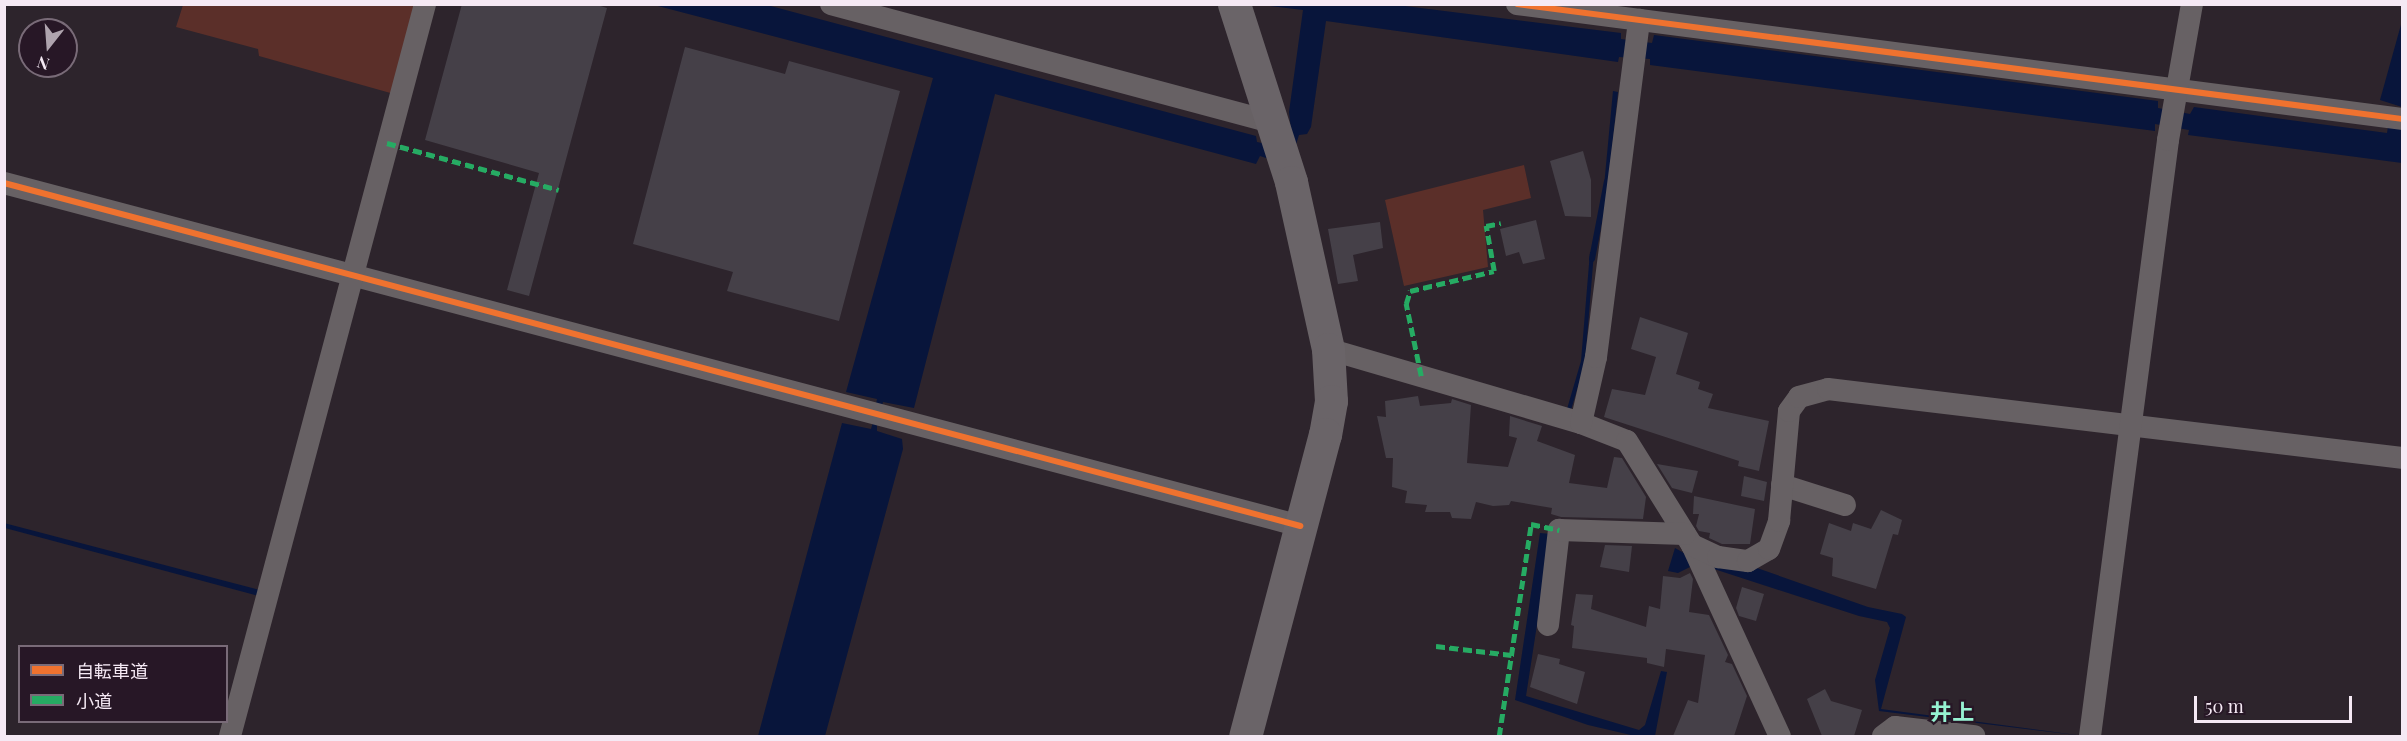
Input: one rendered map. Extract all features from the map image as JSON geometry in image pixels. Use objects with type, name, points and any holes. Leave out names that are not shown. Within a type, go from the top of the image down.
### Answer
[{"type":"street","points":[[230,736],[425,4]]},
{"type":"street","points":[[831,4],[1271,125]]},
{"type":"street","points":[[1234,4],[1291,182],[1328,349],[1331,401],[1326,434],[1245,736]]},
{"type":"street","points":[[1517,4],[1638,25],[2175,95],[2403,119]]},
{"type":"street","points":[[2090,736],[2133,423],[2168,140],[2192,4]]},
{"type":"street","points":[[1581,423],[1596,357],[1638,25]]},
{"type":"street","points":[[4,183],[1300,526]]},
{"type":"street","points":[[1328,349],[1581,423],[1628,441],[1688,539],[1780,736]]},
{"type":"street","points":[[1548,625],[1559,530],[1688,539],[1718,557],[1748,561],[1769,549],[1779,521],[1789,411],[1799,397],[1827,389],[2133,423],[2403,458]]},
{"type":"street","points":[[1782,485],[1845,505]]},
{"type":"street","points":[[1883,736],[1895,727],[1974,736]]},
{"type":"shaded area","points":[[183,5],[417,5],[394,94],[259,56],[258,49],[176,27]]},
{"type":"shaded area","points":[[1524,165],[1531,198],[1483,210],[1488,267],[1404,286],[1385,200]]},
{"type":"water","points":[[1389,4],[1621,33],[1621,39],[1652,43],[1654,35],[2158,101],[2158,108],[2190,114],[2194,107],[2387,133],[2388,126],[2402,128],[2402,163],[2188,135],[2189,130],[2155,124],[2155,131],[1650,65],[1650,59],[1619,57],[1618,62],[1326,21],[1311,127],[1307,134],[1299,135],[1294,151],[1269,159],[1260,156],[1256,164],[995,94],[914,408],[883,402],[882,406],[876,404],[877,399],[846,392],[933,78],[654,5],[767,5],[1256,136],[1257,142],[1267,144],[1291,130],[1289,112],[1303,10],[1263,5]]},
{"type":"water","points":[[2402,21],[2402,107],[2380,100]]},
{"type":"water","points":[[1613,91],[1618,92],[1608,187],[1604,186]]},
{"type":"water","points":[[1590,252],[1594,252],[1585,363],[1571,410],[1567,409],[1581,361]]},
{"type":"water","points":[[873,422],[877,424],[877,431],[902,439],[903,449],[825,736],[758,736],[842,423],[871,429]]},
{"type":"water","points":[[4,523],[260,590],[259,596],[5,528]]},
{"type":"water","points":[[1540,533],[1551,534],[1526,696],[1639,730],[1645,725],[1661,671],[1667,672],[1655,736],[1635,736],[1588,725],[1515,700]]},
{"type":"water","points":[[1675,548],[1691,557],[1757,568],[1868,607],[1902,614],[1906,617],[1881,709],[2084,736],[1879,711],[1875,680],[1890,628],[1887,622],[1859,616],[1714,569],[1689,564],[1690,567],[1678,573],[1668,571]]},
{"type":"building","points":[[462,4],[594,4],[607,8],[529,296],[507,290],[539,173],[425,140]]},
{"type":"building","points":[[685,47],[785,74],[789,61],[900,91],[839,321],[727,291],[733,272],[633,244]]},
{"type":"building","points":[[1583,151],[1591,180],[1591,217],[1565,216],[1550,161]]},
{"type":"building","points":[[1536,220],[1545,259],[1523,264],[1519,252],[1506,256],[1500,229]]},
{"type":"building","points":[[1380,222],[1383,248],[1353,255],[1358,281],[1338,284],[1328,229]]},
{"type":"building","points":[[1640,317],[1688,333],[1676,374],[1700,382],[1698,389],[1713,394],[1708,408],[1769,421],[1759,471],[1738,466],[1739,461],[1604,417],[1612,389],[1645,395],[1656,357],[1631,349]]},
{"type":"building","points":[[1418,396],[1420,406],[1451,403],[1452,399],[1471,405],[1467,463],[1508,467],[1517,438],[1509,436],[1510,416],[1542,426],[1537,441],[1575,455],[1569,483],[1607,488],[1614,457],[1622,458],[1646,497],[1643,519],[1561,517],[1551,514],[1552,508],[1511,501],[1509,505],[1493,506],[1476,502],[1471,519],[1452,518],[1450,512],[1425,512],[1427,505],[1405,503],[1407,491],[1392,487],[1393,458],[1386,458],[1377,416],[1386,417],[1385,401]]},
{"type":"building","points":[[1657,464],[1698,471],[1692,493],[1672,488]]},
{"type":"building","points":[[1744,476],[1767,482],[1764,501],[1741,496]]},
{"type":"building","points":[[1694,496],[1755,509],[1750,544],[1722,544],[1709,538],[1710,533],[1699,531],[1696,526],[1699,514],[1693,514]]},
{"type":"building","points":[[1881,510],[1902,520],[1898,535],[1893,534],[1876,589],[1832,576],[1833,558],[1820,554],[1829,523],[1851,531],[1853,523],[1871,529]]},
{"type":"building","points":[[1605,545],[1632,546],[1629,572],[1600,567]]},
{"type":"building","points":[[1690,573],[1693,579],[1689,612],[1709,615],[1728,655],[1725,662],[1732,664],[1747,696],[1734,736],[1673,736],[1688,700],[1698,703],[1705,655],[1666,649],[1664,667],[1647,663],[1647,658],[1572,648],[1574,626],[1571,625],[1576,594],[1593,595],[1591,609],[1646,627],[1649,606],[1660,609],[1663,576],[1680,578]]},
{"type":"building","points":[[1742,587],[1764,594],[1756,621],[1739,616],[1736,608]]},
{"type":"building","points":[[1538,654],[1560,659],[1559,664],[1585,672],[1577,704],[1530,687]]},
{"type":"building","points":[[1825,689],[1831,701],[1862,710],[1854,736],[1822,736],[1807,699]]},
{"type":"waterway","points":[[1592,259],[1607,181]]},
{"type":"marked path","points":[[387,143],[559,190]]},
{"type":"marked path","points":[[1421,376],[1406,304],[1410,291],[1494,271],[1486,226],[1501,223]]},
{"type":"marked path","points":[[1499,736],[1531,524],[1559,530]]},
{"type":"marked path","points":[[1436,646],[1511,655]]},
{"type":"cycle path","points":[[1517,4],[2402,119]]},
{"type":"cycle path","points":[[4,183],[1300,526]]},
{"type":"district","name":"井上","points":[[1952,712]]}]
